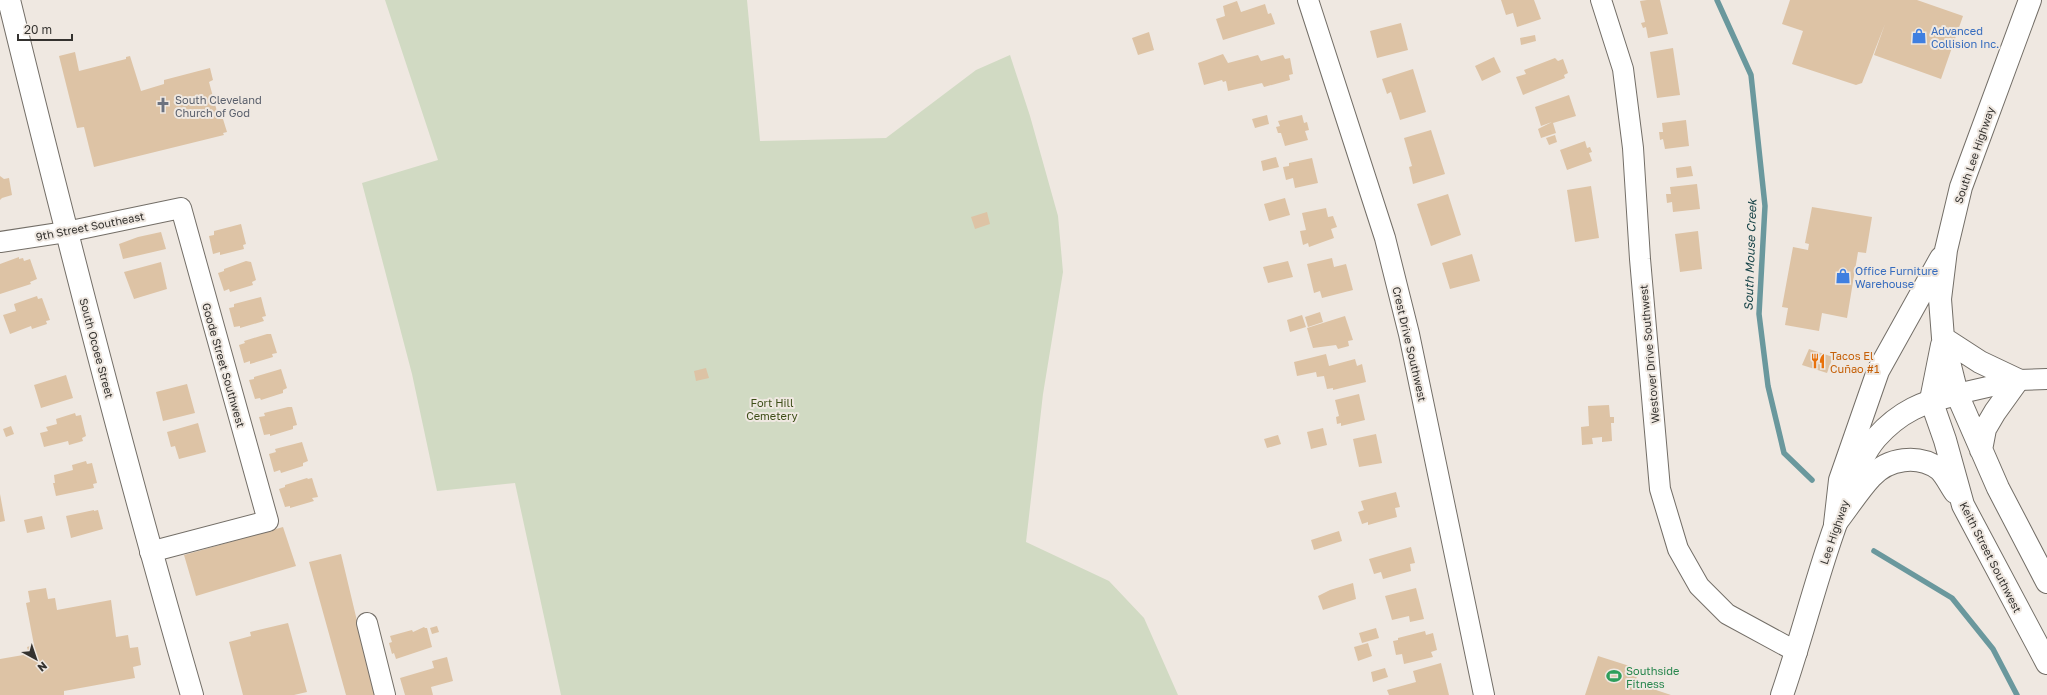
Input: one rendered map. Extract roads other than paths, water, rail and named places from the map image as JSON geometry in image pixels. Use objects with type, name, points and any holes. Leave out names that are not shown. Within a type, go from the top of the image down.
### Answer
[{"type":"main road","name":"South Ocoee Street","points":[[9,0],[66,232],[150,552],[192,695]]},
{"type":"main road","name":"South Lee Highway","points":[[1957,394],[1943,338],[1940,299],[1946,250],[1961,187],[2030,0]]},
{"type":"main road","points":[[1835,524],[1840,480],[1878,371],[1946,250]]},
{"type":"main road","name":"South Lee Highway","points":[[1931,400],[1943,338]]},
{"type":"main road","points":[[1943,338],[1980,362],[2018,380],[1994,412],[1985,429],[1981,450]]},
{"type":"main road","name":"Lee Highway","points":[[1782,695],[1797,652],[1835,524],[1857,470],[1875,439],[1904,412],[1931,400],[1957,394]]},
{"type":"main road","points":[[1957,394],[1998,488],[2047,582]]},
{"type":"main road","name":"Keith Street Southwest","points":[[1931,400],[1945,440],[1963,505],[2047,663]]},
{"type":"main road","points":[[1835,524],[1872,476],[1887,466],[1903,460],[1922,461],[1940,470],[1963,505]]},
{"type":"street","name":"Crest Drive Southwest","points":[[1308,0],[1387,245],[1409,334],[1484,695]]},
{"type":"street","name":"Westover Drive Southwest","points":[[1601,0],[1624,69],[1633,148],[1640,259],[1660,489],[1678,549],[1699,586],[1727,614],[1797,652]]},
{"type":"street","name":"9th Street Southeast","points":[[0,242],[66,232],[181,208]]},
{"type":"street","name":"Goode Street Southwest","points":[[150,552],[268,521],[181,208]]},
{"type":"street","points":[[1957,394],[2018,380],[2047,379]]},
{"type":"street","points":[[367,623],[385,695]]},
{"type":"waterway","name":"South Mouse Creek","points":[[1717,0],[1751,75],[1765,206],[1759,314],[1768,386],[1784,453],[1812,480]]},
{"type":"waterway","name":"South Mouse Creek","points":[[1874,551],[1952,598],[1993,649],[2017,695]]},
{"type":"place","name":"Advanced Collision Inc.","points":[[1919,36]]},
{"type":"place","name":"South Cleveland Church of God","points":[[163,105]]},
{"type":"place","name":"Office Furniture Warehouse","points":[[1843,276]]},
{"type":"place","name":"Tacos El Cuñao #1","points":[[1818,361]]},
{"type":"place","name":"Southside Fitness","points":[[1614,676]]},
{"type":"park label","name":"Fort Hill Cemetery","points":[[772,408]]}]
